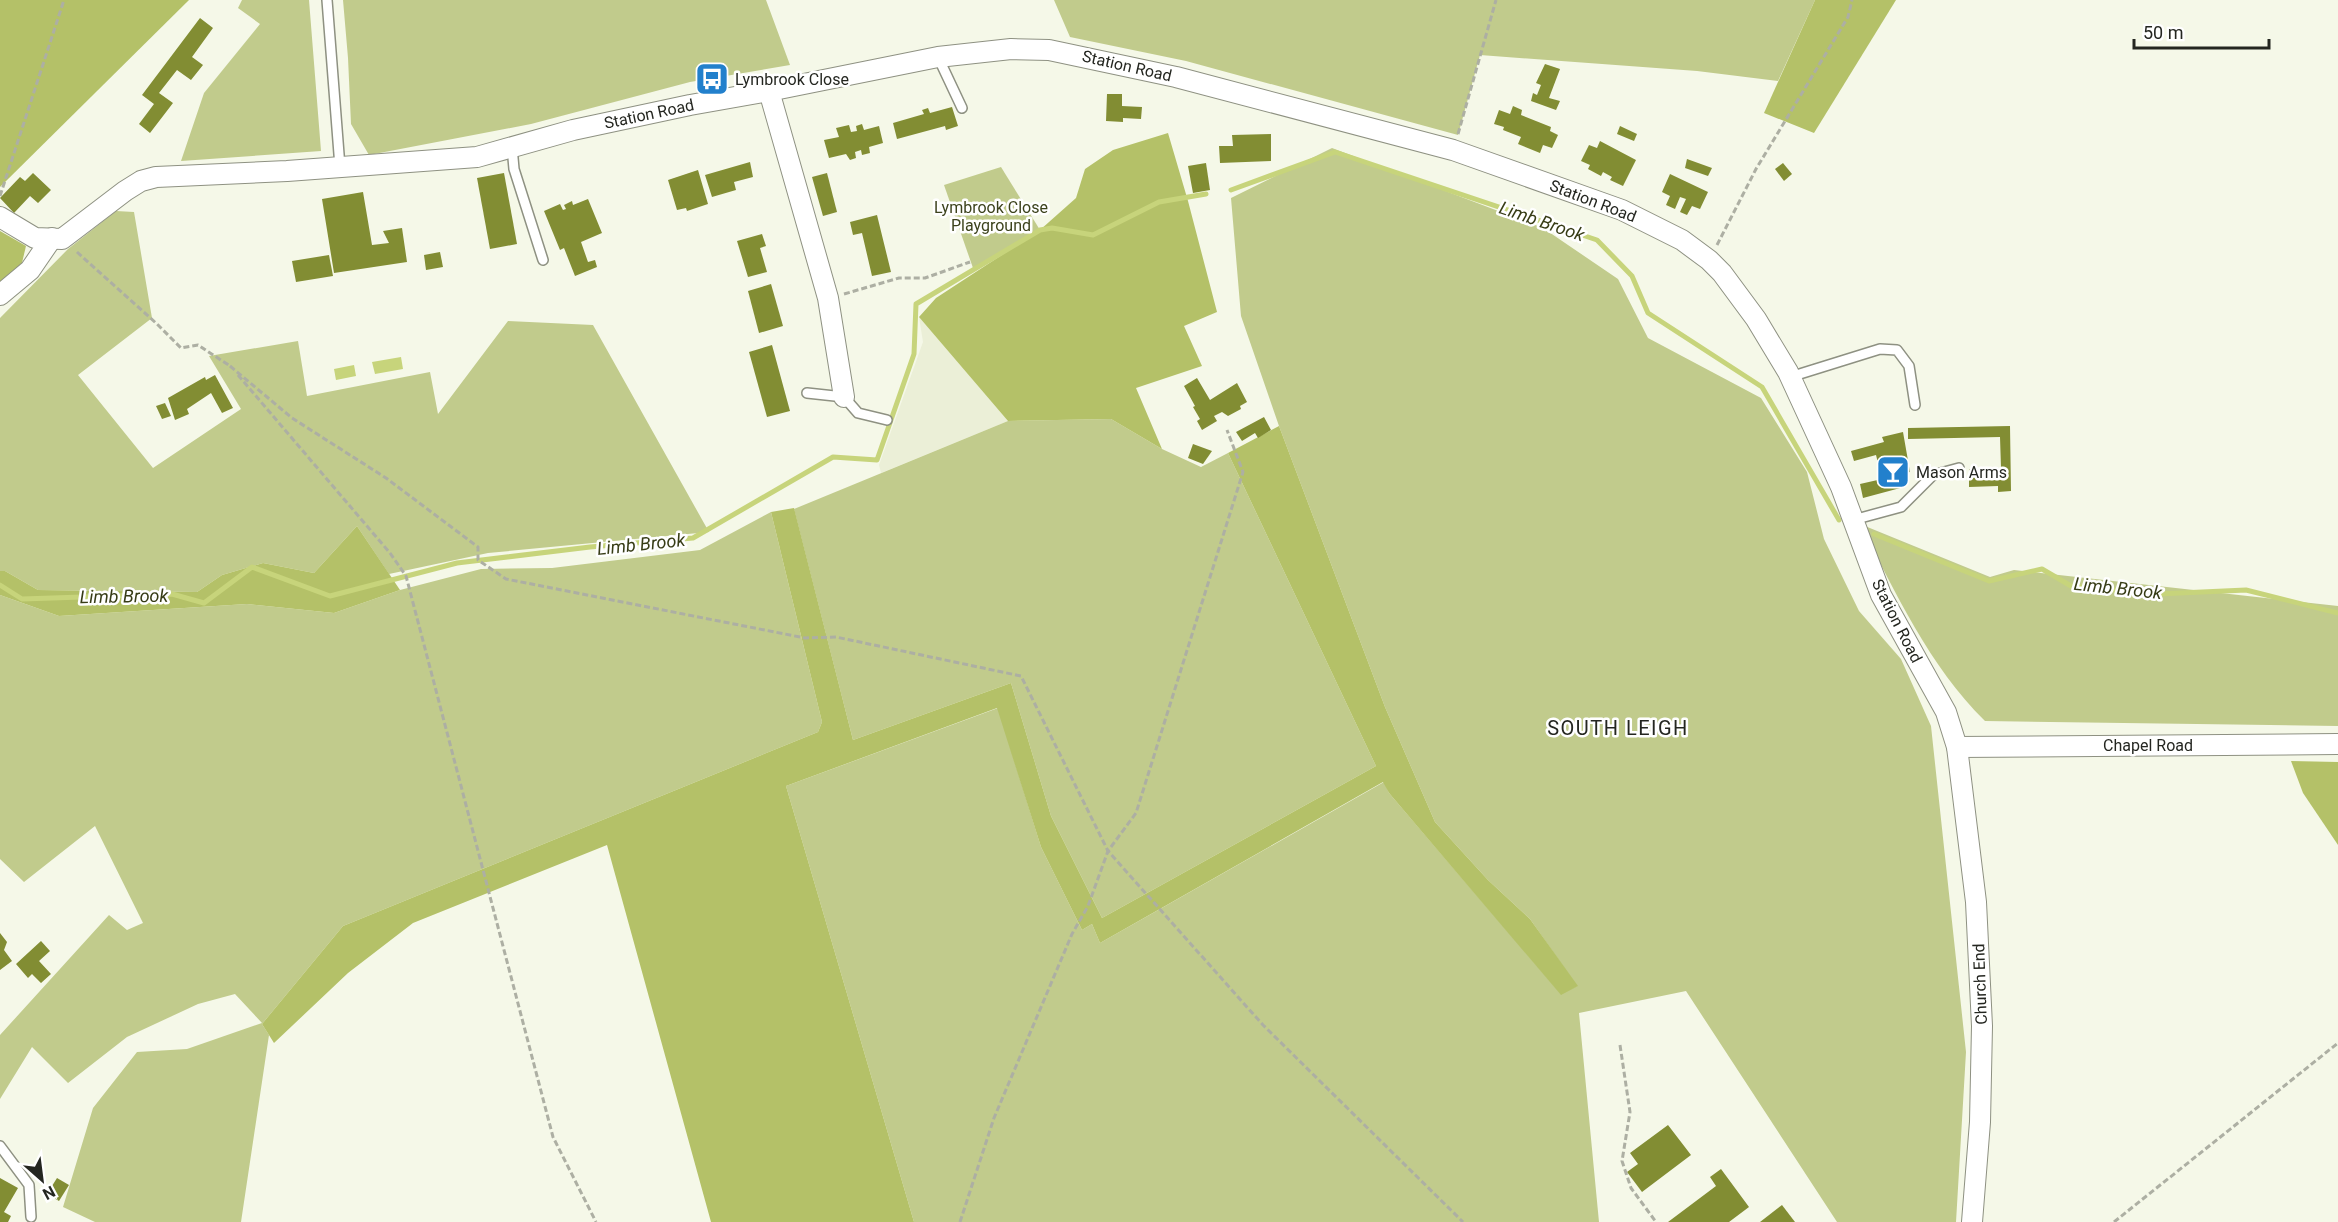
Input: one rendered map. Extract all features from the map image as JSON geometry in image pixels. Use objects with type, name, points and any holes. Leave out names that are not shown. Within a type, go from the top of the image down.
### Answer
[{"type":"street","name":"Station Road","points":[[0,295],[30,270],[57,238],[125,191],[148,179],[477,157],[584,127],[938,57],[1011,49],[1049,50],[1077,54],[1176,77],[1453,150],[1622,210],[1682,240],[1709,260],[1722,273],[1756,319],[1790,378],[1841,487],[1881,595],[1946,712],[1957,747]]},
{"type":"street","points":[[769,92],[828,298],[844,398]]},
{"type":"street","points":[[0,217],[35,238],[57,238]]},
{"type":"street","name":"Chapel Road","points":[[1957,747],[2338,744]]},
{"type":"street","name":"Church End","points":[[1957,747],[1976,902],[1982,1026],[1980,1122],[1972,1222]]},
{"type":"lane","points":[[327,0],[340,167]]},
{"type":"lane","points":[[938,57],[962,108]]},
{"type":"lane","points":[[512,147],[514,169],[543,260]]},
{"type":"lane","points":[[1790,378],[1880,349],[1897,350],[1909,366],[1915,405]]},
{"type":"lane","points":[[807,393],[844,398],[858,413],[887,420]]},
{"type":"lane","points":[[1853,520],[1901,507],[1933,475],[1959,468]]},
{"type":"lane","points":[[0,1146],[29,1185],[32,1217]]},
{"type":"path","points":[[0,196],[64,0]]},
{"type":"path","points":[[1453,150],[1496,0]]},
{"type":"path","points":[[1709,260],[1756,169],[1848,17],[1852,0]]},
{"type":"path","points":[[57,238],[157,324],[181,348],[198,345],[230,366],[292,418],[386,477],[478,548],[478,560],[506,579],[805,638],[836,637],[1021,676],[1108,851],[1263,1025],[1463,1222]]},
{"type":"path","points":[[828,298],[899,278],[925,278],[970,262]]},
{"type":"path","points":[[230,366],[390,553],[406,576],[553,1137],[596,1222]]},
{"type":"path","points":[[960,1222],[994,1118],[1072,934],[1088,906],[1108,851],[1136,813],[1243,472],[1227,430]]},
{"type":"path","points":[[2114,1222],[2338,1043]]},
{"type":"path","points":[[1620,1045],[1630,1112],[1622,1161],[1631,1188],[1656,1222]]},
{"type":"shaded area","points":[[0,0],[189,0],[0,187]]},
{"type":"shaded area","points":[[1815,0],[1896,0],[1814,133],[1764,113]]},
{"type":"shaded area","points":[[1168,133],[1217,312],[1184,326],[1202,366],[1136,388],[1162,449],[1111,419],[1008,421],[919,317],[936,298],[1040,230],[1076,198],[1085,169],[1113,150]]},
{"type":"shaded area","points":[[0,231],[26,246],[21,267],[0,284]]},
{"type":"shaded area","points":[[919,317],[1008,421],[881,473],[879,465],[923,342]]},
{"type":"shaded area","points":[[401,357],[403,369],[375,374],[372,362]]},
{"type":"shaded area","points":[[354,365],[356,376],[336,380],[334,369]]},
{"type":"shaded area","points":[[1279,426],[1385,707],[1435,822],[1488,880],[1530,919],[1578,986],[1561,995],[1389,793],[1383,782],[1100,943],[1092,924],[1082,930],[1041,847],[997,708],[786,786],[914,1222],[711,1222],[607,845],[413,923],[348,973],[274,1043],[262,1024],[343,926],[818,732],[822,722],[771,512],[794,508],[853,740],[1011,683],[1051,816],[1102,918],[1376,766],[1228,453]]},
{"type":"shaded area","points":[[357,526],[400,590],[334,613],[247,604],[59,616],[0,595],[0,571],[5,571],[38,590],[197,592],[222,575],[263,563],[314,573]]},
{"type":"shaded area","points":[[2291,761],[2338,762],[2338,845],[2303,793]]},
{"type":"green space","points":[[242,0],[309,0],[321,151],[181,161],[204,93],[260,24],[238,8]]},
{"type":"green space","points":[[343,0],[766,0],[790,65],[690,82],[531,124],[369,155],[351,124]]},
{"type":"green space","points":[[1054,0],[1815,0],[1778,81],[1697,71],[1480,55],[1458,135],[1186,61],[1070,37]]},
{"type":"green space","points":[[1332,148],[1543,228],[1618,279],[1648,338],[1761,398],[1807,472],[1824,539],[1859,611],[1901,659],[1931,726],[1966,1052],[1956,1222],[1837,1222],[1686,991],[1579,1013],[1599,1222],[914,1222],[786,786],[998,708],[1041,847],[1082,930],[1092,924],[1100,943],[1384,782],[1389,793],[1561,994],[1577,986],[1530,919],[1488,880],[1435,822],[1385,707],[1279,426],[1241,316],[1231,198]]},
{"type":"green space","name":"Lymbrook Close Playground","points":[[1001,167],[1040,230],[973,268],[944,185]]},
{"type":"green space","points":[[116,211],[134,212],[152,318],[78,375],[153,468],[241,409],[209,356],[298,341],[307,396],[430,372],[438,414],[508,321],[593,325],[709,532],[488,553],[389,574],[357,526],[314,573],[263,563],[222,575],[197,592],[38,590],[5,571],[0,571],[0,318],[68,249]]},
{"type":"green space","points":[[1111,419],[1162,449],[1201,467],[1228,453],[1376,766],[1102,918],[1051,816],[1011,683],[853,740],[794,509],[1008,421]]},
{"type":"green space","points":[[771,512],[822,722],[818,732],[343,926],[262,1024],[269,1035],[241,1222],[95,1222],[63,1207],[93,1108],[137,1052],[187,1049],[262,1023],[235,994],[198,1004],[127,1037],[68,1083],[32,1047],[0,1099],[0,1035],[109,915],[127,930],[143,923],[95,826],[24,882],[0,859],[0,595],[59,616],[247,604],[334,613],[400,590],[481,569],[552,568],[700,550]]},
{"type":"green space","points":[[1860,524],[1990,577],[2014,570],[2338,606],[2338,726],[1985,721],[1965,700],[1930,653]]},
{"type":"building","points":[[200,18],[213,28],[192,57],[203,65],[191,80],[177,70],[159,93],[173,103],[150,133],[139,124],[154,104],[142,95]]},
{"type":"building","points":[[1545,64],[1560,69],[1549,98],[1560,101],[1556,110],[1531,101],[1533,93],[1537,95],[1541,85],[1536,83]]},
{"type":"building","points":[[1107,94],[1122,94],[1122,106],[1142,107],[1141,119],[1123,118],[1123,122],[1106,121]]},
{"type":"building","points":[[1513,106],[1522,110],[1521,115],[1551,127],[1550,131],[1558,135],[1552,148],[1543,145],[1540,153],[1518,144],[1521,137],[1494,124],[1499,110],[1510,114]]},
{"type":"building","points":[[952,107],[958,126],[946,130],[945,126],[897,139],[893,123],[924,114],[922,110],[928,108],[930,113]]},
{"type":"building","points":[[862,124],[864,130],[879,126],[883,143],[869,147],[870,153],[862,155],[861,150],[855,152],[856,158],[850,160],[846,154],[829,158],[824,140],[839,137],[836,128],[849,125],[851,132],[857,131],[856,126]]},
{"type":"building","points":[[1620,126],[1637,134],[1634,141],[1617,134]]},
{"type":"building","points":[[1271,134],[1271,161],[1220,163],[1219,146],[1233,146],[1232,135]]},
{"type":"building","points":[[1600,141],[1636,160],[1623,186],[1610,180],[1612,177],[1603,172],[1601,176],[1588,169],[1590,165],[1581,161],[1589,145],[1597,148]]},
{"type":"building","points":[[1687,159],[1712,168],[1708,176],[1685,168]]},
{"type":"building","points":[[750,162],[753,177],[734,182],[736,190],[712,197],[705,175]]},
{"type":"building","points":[[1206,163],[1210,190],[1193,193],[1188,166]]},
{"type":"building","points":[[1783,163],[1792,174],[1784,181],[1775,169]]},
{"type":"building","points":[[698,170],[708,204],[687,211],[686,208],[677,210],[668,180]]},
{"type":"building","points":[[33,173],[51,190],[38,203],[30,196],[14,213],[0,198],[20,177],[25,181]]},
{"type":"building","points":[[504,173],[517,244],[490,249],[477,178]]},
{"type":"building","points":[[827,173],[837,212],[823,216],[812,177]]},
{"type":"building","points":[[1670,174],[1708,192],[1700,209],[1692,206],[1687,215],[1680,212],[1686,199],[1680,197],[1675,209],[1666,205],[1670,196],[1662,192]]},
{"type":"building","points":[[363,192],[372,245],[389,243],[383,231],[402,228],[407,262],[334,273],[322,199]]},
{"type":"building","points":[[588,199],[602,233],[581,242],[588,262],[595,260],[597,267],[575,276],[564,248],[560,250],[544,211],[560,204],[563,210],[566,209],[564,205],[572,201],[573,205]]},
{"type":"building","points":[[877,215],[891,272],[872,276],[862,233],[853,235],[850,222]]},
{"type":"building","points":[[762,234],[766,246],[760,248],[767,272],[748,277],[737,241]]},
{"type":"building","points":[[440,252],[443,267],[426,270],[424,255]]},
{"type":"building","points":[[329,255],[333,276],[296,282],[292,261]]},
{"type":"building","points":[[771,284],[783,326],[759,333],[748,291]]},
{"type":"building","points":[[772,345],[790,411],[767,417],[749,352]]},
{"type":"building","points":[[215,375],[233,408],[222,413],[211,393],[187,409],[189,414],[175,420],[168,398],[205,377],[206,380]]},
{"type":"building","points":[[1197,378],[1210,400],[1237,383],[1247,402],[1240,406],[1241,409],[1228,416],[1222,412],[1214,416],[1217,421],[1202,430],[1197,421],[1200,419],[1193,407],[1195,406],[1184,386]]},
{"type":"building","points":[[165,403],[171,416],[162,419],[156,406]]},
{"type":"building","points":[[1264,417],[1271,430],[1258,438],[1255,433],[1242,441],[1236,432]]},
{"type":"building","points":[[2010,426],[2011,491],[1998,492],[1998,486],[1969,487],[1969,469],[2001,468],[2000,437],[1908,439],[1908,428]]},
{"type":"building","points":[[1903,432],[1910,472],[1901,474],[1904,487],[1863,498],[1860,484],[1882,479],[1876,455],[1854,461],[1851,451],[1884,442],[1882,437]]},
{"type":"building","points":[[1193,444],[1212,451],[1203,464],[1188,458]]},
{"type":"building","points":[[0,933],[7,942],[4,950],[12,961],[0,970]]},
{"type":"building","points":[[41,941],[50,951],[39,961],[51,974],[41,983],[32,974],[28,978],[16,964]]},
{"type":"building","points":[[1668,1125],[1691,1155],[1642,1192],[1627,1172],[1638,1164],[1630,1153]]},
{"type":"building","points":[[1721,1169],[1749,1207],[1729,1222],[1668,1222],[1716,1186],[1710,1177]]},
{"type":"building","points":[[0,1178],[18,1188],[4,1212],[11,1216],[8,1222],[0,1222]]},
{"type":"building","points":[[57,1178],[69,1185],[59,1201],[47,1194]]},
{"type":"building","points":[[1782,1205],[1795,1222],[1760,1222]]},
{"type":"waterway","name":"Limb Brook","points":[[1231,190],[1335,152],[1597,240],[1632,276],[1648,313],[1762,387],[1839,520]]},
{"type":"waterway","name":"Limb Brook","points":[[0,585],[22,599],[172,594],[204,603],[252,567],[330,596],[457,563],[590,547],[693,538],[833,457],[877,460],[914,354],[916,304],[1040,230],[1052,228],[1093,235],[1159,202],[1206,194]]},
{"type":"waterway","name":"Limb Brook","points":[[1874,534],[1989,581],[2042,569],[2071,586],[2158,594],[2246,590],[2338,613]]},
{"type":"place","name":"Lymbrook Close","points":[[712,79]]},
{"type":"place","name":"Mason Arms","points":[[1893,472]]},
{"type":"district","name":"SOUTH LEIGH","points":[[1618,728]]}]
